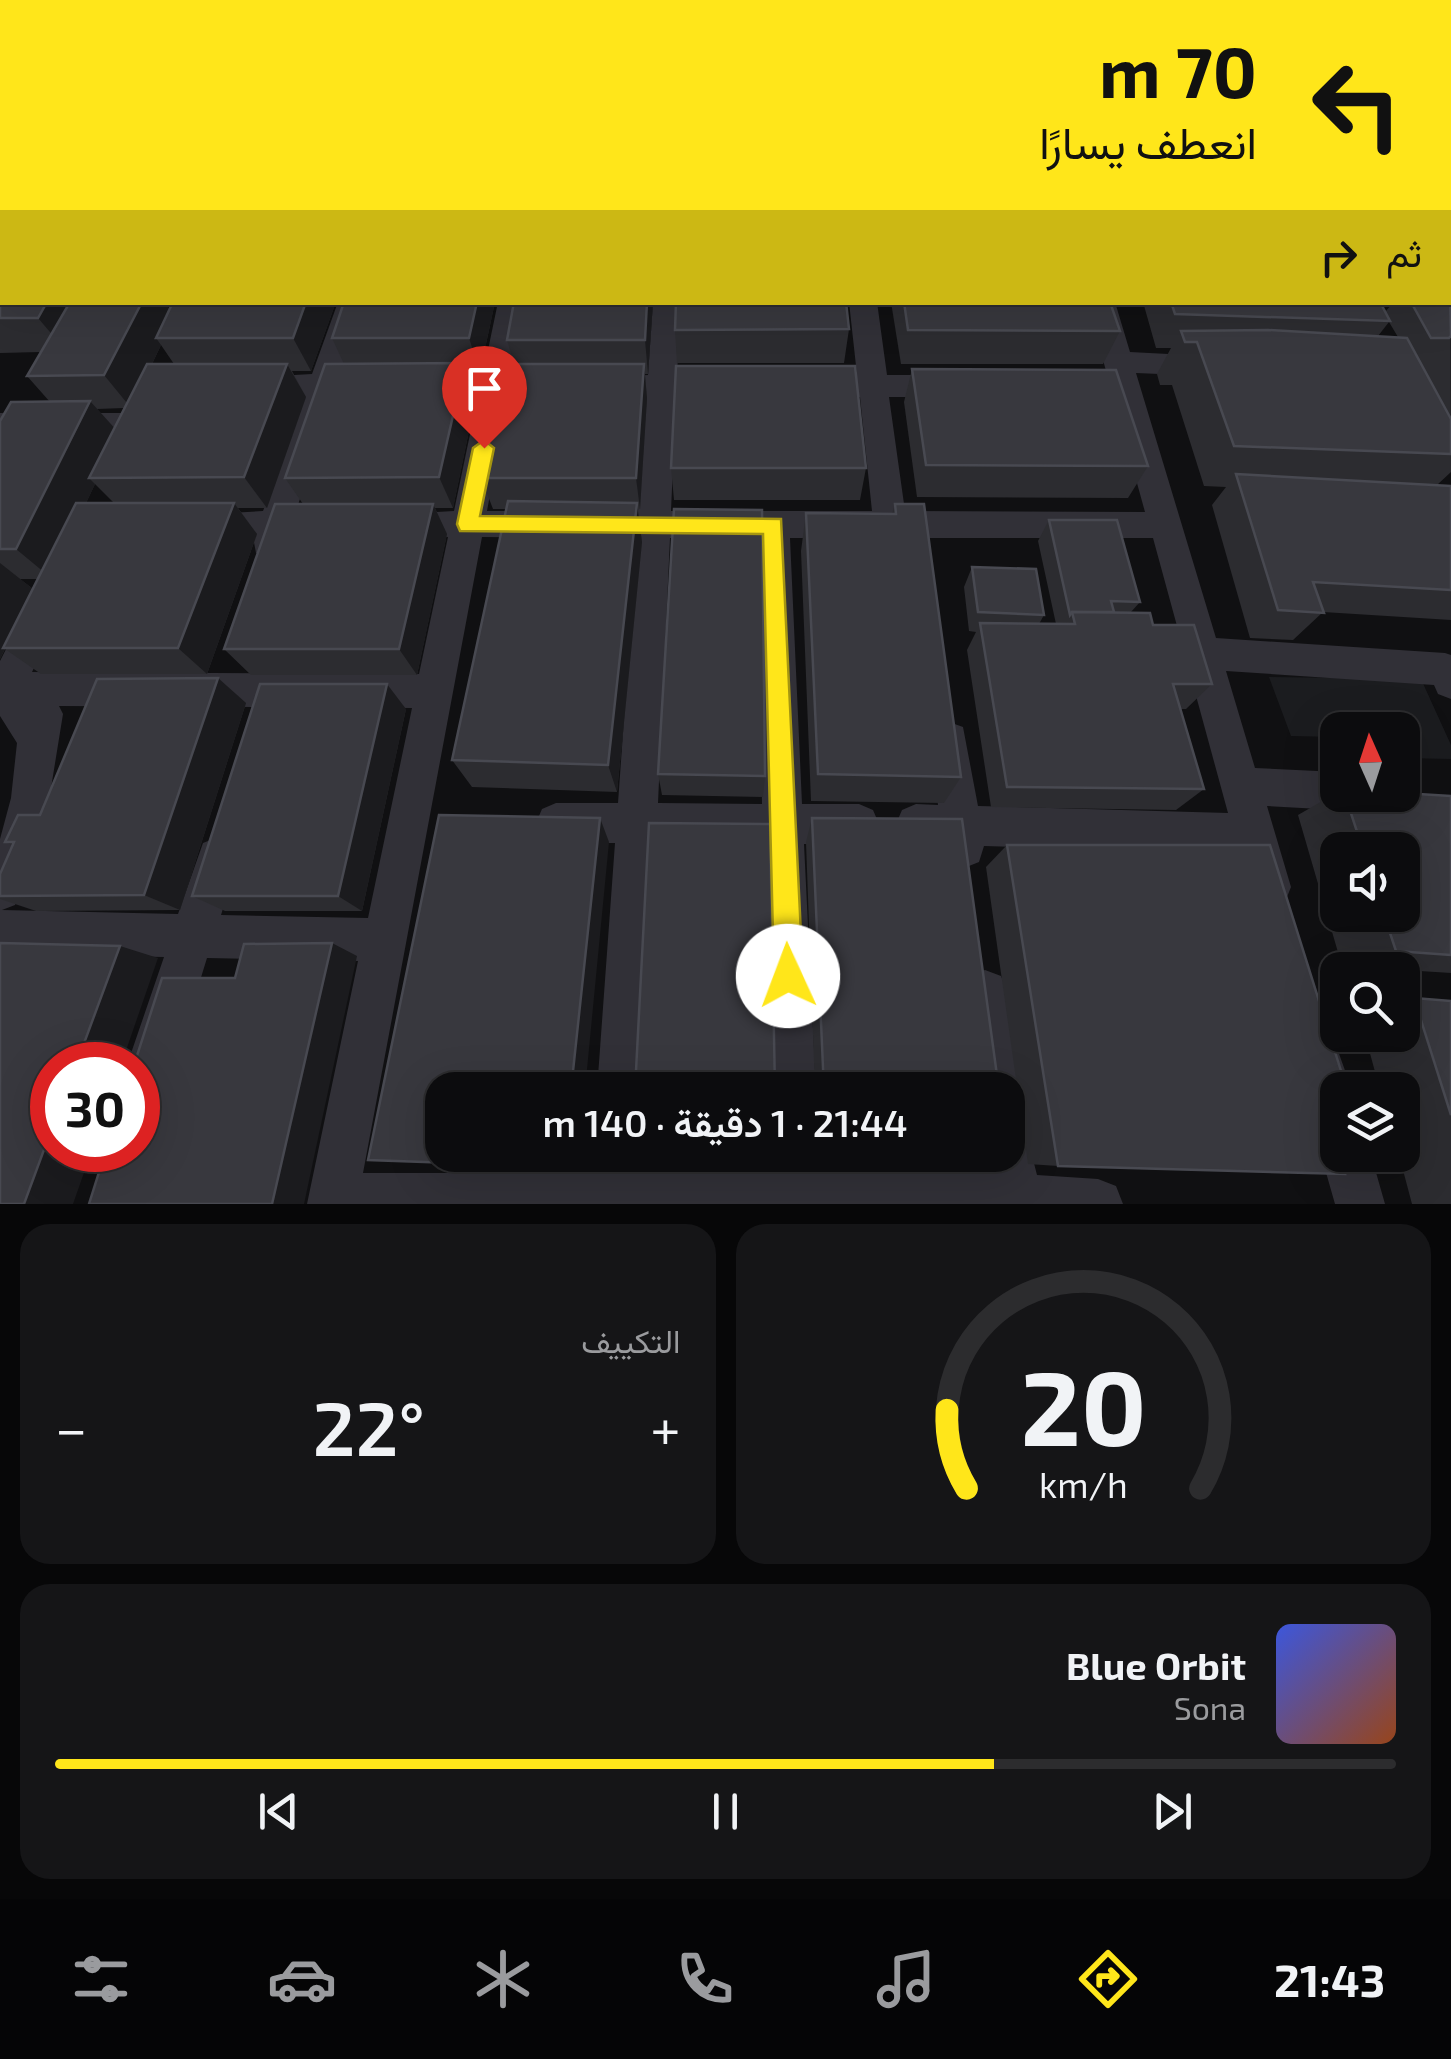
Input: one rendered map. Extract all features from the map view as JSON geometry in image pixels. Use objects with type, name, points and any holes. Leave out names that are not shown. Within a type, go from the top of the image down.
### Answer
[{"type":"street","points":[[256,580],[351,305]]},
{"type":"street","points":[[511,305],[434,691],[428,823],[385,940],[332,1201],[616,1186],[796,1186],[1098,1204]]},
{"type":"street","points":[[622,1072],[667,305]]},
{"type":"street","points":[[863,305],[873,386],[911,538]]},
{"type":"street","points":[[1102,305],[1113,378],[1165,526],[1280,924]]},
{"type":"street","points":[[1113,378],[1235,367]]},
{"type":"street","points":[[230,385],[984,386]]},
{"type":"street","points":[[0,424],[42,413],[142,411],[120,458]]},
{"type":"street","points":[[17,456],[42,413]]},
{"type":"street","points":[[181,524],[773,525],[911,538],[1165,526]]},
{"type":"street","points":[[773,525],[791,1072]]},
{"type":"street","points":[[0,890],[18,850],[34,784],[3,694],[56,588]]},
{"type":"street","points":[[24,652],[55,690]]},
{"type":"street","points":[[1202,653],[1449,668]]},
{"type":"street","points":[[217,690],[230,654]]},
{"type":"street","points":[[3,694],[55,690],[217,690],[266,710],[434,691]]},
{"type":"street","points":[[17,736],[55,690]]},
{"type":"street","points":[[942,693],[969,881]]},
{"type":"street","points":[[1240,786],[1320,790]]},
{"type":"street","points":[[158,1042],[229,823]]},
{"type":"street","points":[[522,823],[961,824],[1255,834]]},
{"type":"street","points":[[0,932],[385,940]]},
{"type":"street","points":[[980,957],[997,1072]]},
{"type":"street","points":[[1306,1015],[1323,1072]]},
{"type":"street","points":[[1012,1172],[1016,1202]]},
{"type":"street","points":[[1351,1172],[1360,1204]]},
{"type":"shaded area","points":[[1269,677],[1421,679],[1451,745],[1451,759],[1420,758],[1420,712],[1320,712],[1320,737],[1291,736]]},
{"type":"building","points":[[0,305],[45,305],[38,318],[0,318]]},
{"type":"building","points":[[68,305],[140,305],[104,375],[27,376]]},
{"type":"building","points":[[172,305],[305,305],[293,338],[156,338]]},
{"type":"building","points":[[343,305],[476,305],[469,338],[332,338]]},
{"type":"building","points":[[513,305],[647,305],[645,340],[507,340]]},
{"type":"building","points":[[676,305],[846,305],[849,329],[675,330]]},
{"type":"building","points":[[904,305],[1111,305],[1120,331],[908,330]]},
{"type":"building","points":[[1172,305],[1382,305],[1390,321],[1175,314]]},
{"type":"building","points":[[1413,305],[1450,305],[1451,336],[1431,338]]},
{"type":"building","points":[[1268,330],[1407,338],[1451,419],[1451,454],[1234,446],[1197,342],[1185,342],[1181,331]]},
{"type":"building","points":[[465,363],[439,477],[285,478],[325,364]]},
{"type":"building","points":[[147,364],[287,364],[244,477],[89,478]]},
{"type":"building","points":[[504,364],[644,364],[636,478],[481,478]]},
{"type":"building","points":[[676,366],[855,366],[866,468],[671,468]]},
{"type":"building","points":[[912,369],[1116,370],[1148,466],[926,465]]},
{"type":"building","points":[[90,401],[16,549],[0,549],[0,421],[11,402]]},
{"type":"building","points":[[1236,474],[1451,486],[1451,590],[1313,582],[1324,613],[1278,610]]},
{"type":"building","points":[[508,501],[637,503],[608,765],[452,760]]},
{"type":"building","points":[[76,503],[234,503],[178,648],[3,648]]},
{"type":"building","points":[[275,504],[433,504],[399,649],[224,649]]},
{"type":"building","points":[[895,504],[924,504],[961,777],[818,774],[806,513],[896,514]]},
{"type":"building","points":[[674,509],[762,510],[765,776],[658,774]]},
{"type":"building","points":[[1049,520],[1117,520],[1140,602],[1111,601],[1114,612],[1070,615]]},
{"type":"building","points":[[972,567],[1036,569],[1044,615],[978,612]]},
{"type":"building","points":[[1072,612],[1150,613],[1153,625],[1194,625],[1212,684],[1173,684],[1204,789],[1007,787],[980,623],[1075,624]]},
{"type":"building","points":[[218,678],[144,895],[0,896],[0,874],[14,842],[5,842],[18,815],[40,815],[97,679]]},
{"type":"building","points":[[260,684],[387,684],[338,896],[192,896]]},
{"type":"building","points":[[1420,794],[1451,796],[1451,955],[1396,951],[1390,932],[1420,932],[1420,832],[1357,832],[1351,812],[1420,812]]},
{"type":"building","points":[[439,815],[600,818],[573,1072],[425,1072],[425,1162],[368,1160]]},
{"type":"building","points":[[812,818],[962,819],[997,1072],[823,1072]]},
{"type":"building","points":[[649,823],[770,824],[775,1072],[636,1072]]},
{"type":"building","points":[[1007,845],[1270,845],[1320,1004],[1320,1052],[1335,1052],[1341,1072],[1320,1072],[1320,1172],[1345,1174],[1058,1166]]},
{"type":"building","points":[[0,943],[120,946],[85,1042],[30,1042],[30,1172],[36,1172],[24,1204],[0,1204]]},
{"type":"building","points":[[332,943],[272,1204],[89,1204],[99,1172],[160,1172],[160,1042],[141,1042],[162,978],[235,978],[244,944]]},
{"type":"building","points":[[1420,998],[1451,1001],[1451,1115],[1420,1017]]},
{"type":"route","points":[[484,448],[468,524],[773,525],[788,976]]}]
